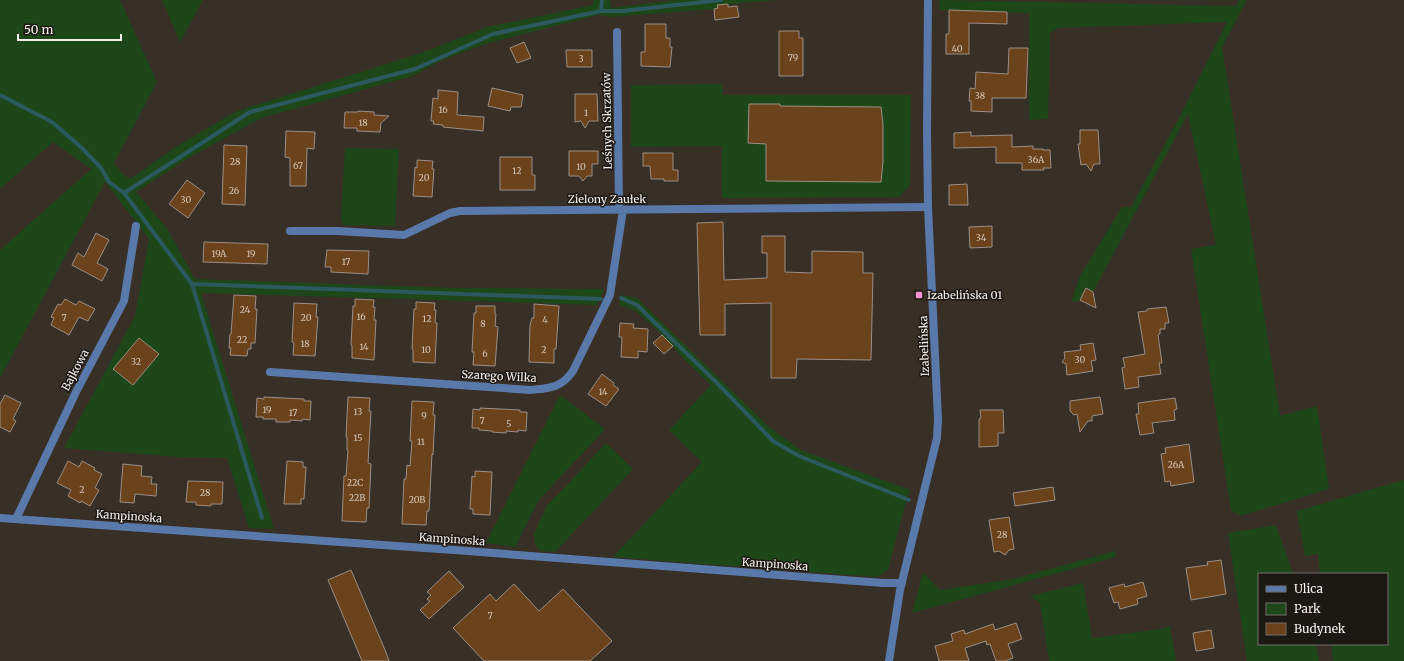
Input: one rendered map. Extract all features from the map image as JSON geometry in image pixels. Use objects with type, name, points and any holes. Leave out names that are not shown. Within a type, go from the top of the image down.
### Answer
[{"type":"street","name":"Izabelińska","points":[[889,661],[902,583],[937,438],[938,412],[928,207],[928,0]]},
{"type":"street","name":"Leśnych Skrzatów","points":[[617,32],[621,210]]},
{"type":"street","name":"Zielony Zaułek","points":[[290,231],[337,231],[404,234],[450,213],[460,211],[928,207]]},
{"type":"street","name":"Szarego Wilka","points":[[270,372],[530,390],[551,388],[560,384],[569,377],[574,370],[610,295],[621,210]]},
{"type":"street","name":"Bajkowa","points":[[16,519],[76,392],[124,301],[136,226]]},
{"type":"street","name":"Kampinoska","points":[[0,518],[494,553],[883,583],[902,583]]},
{"type":"green space","points":[[0,0],[120,0],[157,82],[114,163],[123,174],[130,179],[177,146],[237,111],[424,52],[487,27],[593,5],[593,0],[610,0],[611,8],[676,0],[778,0],[718,5],[718,8],[714,9],[611,17],[598,15],[488,43],[440,61],[413,76],[261,118],[187,159],[136,192],[166,227],[195,279],[454,288],[604,289],[597,305],[201,293],[274,529],[249,528],[227,458],[178,457],[64,448],[135,316],[149,239],[105,182],[0,378],[0,250],[91,169],[53,142],[0,189]]},
{"type":"green space","points":[[162,0],[203,0],[180,42]]},
{"type":"green space","points":[[940,0],[1236,6],[1239,0],[1247,0],[1222,47],[1280,416],[1317,406],[1329,489],[1240,516],[1231,510],[1191,249],[1216,245],[1188,114],[1093,292],[1086,289],[1079,301],[1071,302],[1080,276],[1122,207],[1131,207],[1181,114],[1227,22],[1058,28],[1050,33],[1048,119],[1029,120],[1029,13],[939,10]]},
{"type":"green space","points":[[723,84],[723,95],[911,95],[910,185],[899,197],[722,198],[722,146],[631,147],[631,85]]},
{"type":"green space","points":[[345,148],[399,149],[395,226],[343,225],[341,219]]},
{"type":"green space","points":[[622,295],[637,298],[769,427],[801,450],[910,490],[888,570],[877,577],[613,557],[702,462],[669,430],[711,385],[636,311],[619,305]]},
{"type":"green space","points":[[560,395],[605,429],[538,501],[515,547],[486,543]]},
{"type":"green space","points":[[606,443],[633,469],[555,552],[540,551],[535,544],[534,534],[546,507]]},
{"type":"green space","points":[[1404,480],[1404,661],[1333,661],[1331,645],[1388,645],[1388,573],[1320,573],[1318,554],[1305,556],[1297,511]]},
{"type":"green space","points":[[1276,525],[1293,573],[1258,573],[1258,645],[1316,645],[1319,661],[1247,661],[1228,533]]},
{"type":"green space","points":[[1115,551],[1116,557],[912,613],[923,573],[940,590],[1013,579]]},
{"type":"green space","points":[[1083,583],[1092,638],[1161,629],[1170,626],[1176,661],[1049,661],[1040,603],[1030,596]]},
{"type":"building","points":[[728,4],[728,7],[737,6],[739,17],[715,20],[714,9],[718,8],[717,5]]},
{"type":"building","points":[[949,10],[1007,12],[1007,24],[969,23],[969,54],[946,54],[946,34],[949,34]]},
{"type":"building","points":[[645,24],[666,24],[666,38],[670,38],[670,47],[672,47],[670,67],[641,66],[641,52],[645,52]]},
{"type":"building","points":[[779,31],[799,31],[799,38],[803,38],[803,76],[779,76]]},
{"type":"building","points":[[524,42],[531,58],[517,63],[510,48]]},
{"type":"building","points":[[1009,48],[1028,48],[1026,98],[992,98],[992,112],[971,111],[971,101],[969,101],[970,88],[975,89],[976,72],[1008,74]]},
{"type":"building","points":[[566,50],[592,50],[592,67],[567,67]]},
{"type":"building","points":[[492,88],[523,95],[521,107],[511,107],[510,111],[488,106]]},
{"type":"building","points":[[438,90],[458,92],[457,115],[484,117],[483,131],[443,127],[443,125],[433,124],[434,121],[431,121],[433,98],[438,99]]},
{"type":"building","points":[[575,94],[597,94],[598,121],[589,121],[585,128],[581,121],[575,122]]},
{"type":"building","points":[[749,104],[780,104],[780,106],[881,107],[883,124],[883,162],[881,182],[766,181],[766,144],[748,143]]},
{"type":"building","points":[[345,112],[374,112],[374,115],[389,116],[381,123],[380,132],[357,131],[357,128],[344,128]]},
{"type":"building","points":[[1080,130],[1098,130],[1100,164],[1094,164],[1091,171],[1086,164],[1081,165],[1078,144],[1080,144]]},
{"type":"building","points":[[286,131],[315,132],[314,149],[307,148],[306,186],[290,186],[290,158],[285,157]]},
{"type":"building","points":[[971,132],[971,136],[1012,135],[1012,147],[1033,146],[1033,149],[1050,150],[1051,168],[1043,168],[1044,170],[1022,170],[1022,163],[996,163],[996,147],[954,148],[954,133]]},
{"type":"building","points":[[224,145],[247,146],[245,205],[222,204]]},
{"type":"building","points":[[569,151],[598,151],[598,164],[592,164],[592,176],[587,176],[583,181],[579,176],[569,176]]},
{"type":"building","points":[[643,153],[673,153],[673,170],[678,170],[678,181],[651,179],[650,166],[643,166]]},
{"type":"building","points":[[500,157],[532,157],[532,175],[535,175],[535,190],[500,190]]},
{"type":"building","points":[[417,160],[433,161],[432,169],[434,169],[432,197],[413,196],[415,167],[417,168]]},
{"type":"building","points":[[187,180],[205,193],[188,218],[169,204]]},
{"type":"building","points":[[967,184],[968,205],[949,205],[949,185]]},
{"type":"building","points":[[723,222],[724,280],[767,278],[767,253],[762,253],[762,236],[785,236],[785,272],[812,273],[812,251],[863,252],[863,273],[873,273],[871,360],[797,359],[796,378],[771,378],[771,303],[725,304],[725,335],[700,335],[697,223]]},
{"type":"building","points":[[992,226],[992,247],[970,248],[969,227]]},
{"type":"building","points":[[96,233],[109,240],[97,263],[108,269],[102,281],[72,265],[78,253],[84,257]]},
{"type":"building","points":[[204,242],[268,244],[267,264],[203,262]]},
{"type":"building","points":[[327,250],[369,251],[368,274],[331,272],[331,267],[325,267]]},
{"type":"building","points":[[1086,288],[1093,292],[1096,308],[1080,300]]},
{"type":"building","points":[[234,295],[256,296],[255,309],[257,309],[255,343],[251,343],[251,349],[248,349],[247,356],[230,355],[231,348],[229,348]]},
{"type":"building","points":[[65,299],[76,305],[79,301],[95,309],[88,321],[79,317],[69,335],[51,325],[54,318],[51,317],[58,304],[61,305]]},
{"type":"building","points":[[355,299],[374,300],[374,320],[376,320],[374,360],[352,358],[351,345],[353,306],[355,306]]},
{"type":"building","points":[[416,302],[435,303],[435,323],[437,323],[435,363],[413,362],[412,349],[414,309],[416,309]]},
{"type":"building","points":[[294,303],[317,304],[316,317],[318,317],[315,356],[293,355],[294,343],[292,342]]},
{"type":"building","points":[[534,304],[559,306],[556,349],[554,349],[554,363],[529,362],[530,325],[532,318],[534,318]]},
{"type":"building","points":[[476,306],[495,306],[495,326],[498,327],[495,366],[473,365],[474,352],[472,352],[474,313],[476,313]]},
{"type":"building","points":[[1166,307],[1169,323],[1165,323],[1165,329],[1160,329],[1160,334],[1158,335],[1162,363],[1159,363],[1161,374],[1138,377],[1139,387],[1125,389],[1122,368],[1125,367],[1123,358],[1145,354],[1138,312],[1147,311],[1147,309]]},
{"type":"building","points":[[620,323],[634,324],[633,328],[648,329],[647,352],[638,351],[638,358],[621,357],[622,337],[619,337]]},
{"type":"building","points":[[662,335],[673,346],[664,354],[653,343]]},
{"type":"building","points":[[139,338],[159,354],[133,385],[113,369]]},
{"type":"building","points":[[1093,343],[1096,360],[1091,361],[1093,371],[1067,375],[1066,364],[1062,362],[1065,358],[1064,352],[1081,350],[1080,345]]},
{"type":"building","points":[[602,374],[619,389],[606,406],[588,394]]},
{"type":"building","points":[[5,395],[21,403],[13,419],[16,421],[10,432],[0,427],[0,404]]},
{"type":"building","points":[[264,397],[304,399],[304,401],[311,401],[310,420],[303,419],[302,421],[290,420],[290,422],[276,422],[276,419],[263,419],[263,417],[256,417],[257,398],[264,399]]},
{"type":"building","points":[[348,397],[370,398],[369,411],[371,411],[368,463],[371,464],[369,508],[367,508],[366,522],[342,521],[344,476],[346,476],[348,450],[346,437]]},
{"type":"building","points":[[1100,397],[1103,414],[1092,416],[1092,421],[1088,421],[1080,432],[1077,414],[1074,415],[1070,411],[1070,401]]},
{"type":"building","points":[[1175,398],[1177,409],[1174,410],[1175,420],[1152,423],[1154,433],[1140,435],[1136,414],[1139,414],[1138,403]]},
{"type":"building","points":[[412,401],[434,402],[433,415],[435,415],[433,455],[432,454],[429,511],[427,511],[426,525],[402,524],[404,479],[406,479],[407,465],[410,466],[412,441],[410,441]]},
{"type":"building","points":[[480,408],[520,410],[520,412],[527,412],[526,431],[506,431],[506,433],[472,428],[473,409],[480,410]]},
{"type":"building","points":[[980,410],[1003,410],[1004,433],[998,433],[998,446],[979,447],[979,419],[981,418]]},
{"type":"building","points":[[1189,444],[1194,482],[1171,486],[1170,481],[1165,482],[1161,454],[1166,453],[1165,448]]},
{"type":"building","points":[[68,461],[79,467],[82,461],[95,468],[94,470],[102,474],[95,488],[99,490],[90,506],[81,501],[80,503],[68,496],[71,490],[57,483]]},
{"type":"building","points":[[287,461],[303,462],[303,467],[306,467],[304,499],[301,499],[301,504],[284,504]]},
{"type":"building","points":[[123,464],[142,466],[141,476],[152,477],[151,484],[157,484],[156,496],[135,494],[134,503],[120,502]]},
{"type":"building","points":[[475,471],[492,472],[490,515],[473,514],[473,509],[470,509],[472,476],[475,477]]},
{"type":"building","points":[[188,481],[223,482],[222,504],[211,504],[211,506],[196,505],[196,502],[186,502]]},
{"type":"building","points":[[1053,487],[1055,500],[1015,506],[1013,493]]},
{"type":"building","points":[[1009,517],[1014,549],[1009,550],[1005,555],[999,551],[994,552],[989,520]]},
{"type":"building","points":[[1221,560],[1226,594],[1191,600],[1186,568],[1208,565],[1207,562]]},
{"type":"building","points":[[351,570],[389,661],[362,661],[328,580]]},
{"type":"building","points":[[449,571],[464,587],[429,619],[420,610],[430,601],[427,599],[431,595],[427,592]]},
{"type":"building","points":[[1143,582],[1147,596],[1137,599],[1138,604],[1120,609],[1118,602],[1114,603],[1109,588],[1124,584],[1125,587]]},
{"type":"building","points":[[514,584],[539,611],[563,589],[612,641],[590,661],[484,661],[453,628],[490,594],[496,601]]},
{"type":"building","points":[[1016,623],[1022,639],[1008,644],[1013,658],[1005,661],[996,661],[990,644],[987,645],[986,641],[965,648],[969,661],[939,661],[935,646],[953,641],[951,634],[964,630],[965,634],[993,624],[995,630]]},
{"type":"building","points":[[1211,630],[1214,648],[1196,651],[1193,633]]},
{"type":"waterway","points":[[601,11],[602,0]]},
{"type":"waterway","points":[[124,193],[250,112],[415,69],[493,34],[601,11],[623,11],[721,0]]},
{"type":"waterway","points":[[0,95],[52,122],[82,148],[101,168],[109,182],[124,193],[192,284],[262,518]]},
{"type":"waterway","points":[[192,284],[601,299]]},
{"type":"waterway","points":[[621,298],[637,305],[717,383],[773,441],[799,456],[909,500]]},
{"type":"place","name":"Izabelińska 01","points":[[919,295]]}]
